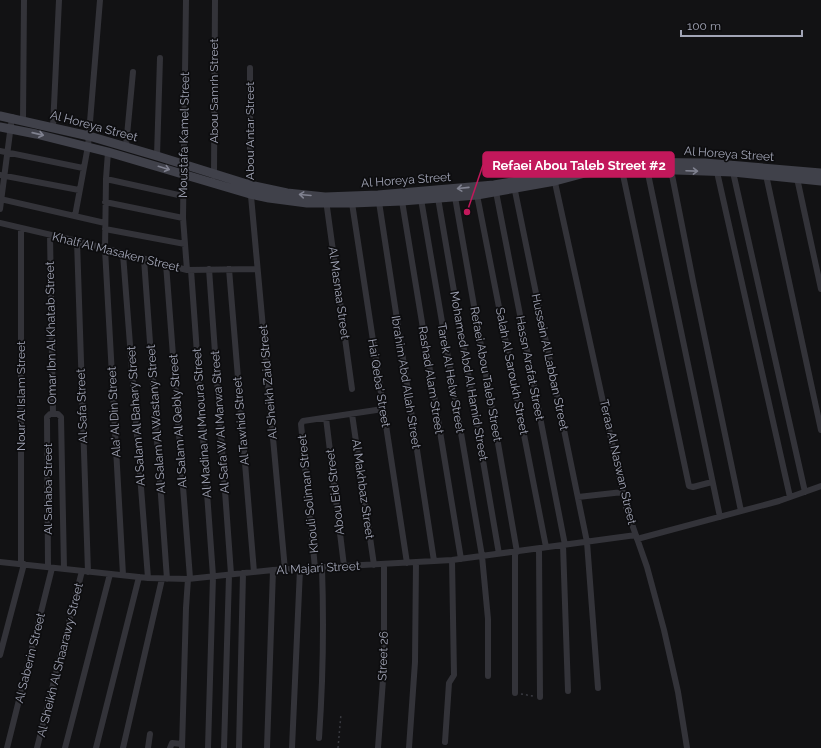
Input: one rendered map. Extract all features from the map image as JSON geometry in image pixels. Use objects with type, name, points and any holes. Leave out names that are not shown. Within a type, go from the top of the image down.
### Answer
[{"type":"main road","name":"Al Horeya Street","points":[[0,116],[12,117],[126,146],[157,156],[184,169]]},
{"type":"main road","name":"Al Horeya Street","points":[[0,127],[10,128],[184,169],[250,189],[287,193],[352,204],[477,195],[554,178],[594,172],[622,170],[647,169],[733,172],[821,181]]},
{"type":"main road","name":"Al Horeya Street","points":[[554,178],[605,163],[652,162],[705,163],[821,173]]},
{"type":"main road","name":"Al Horeya Street","points":[[326,200],[413,192],[514,186]]},
{"type":"street","points":[[23,120],[24,0]]},
{"type":"street","points":[[53,127],[58,0]]},
{"type":"street","points":[[75,216],[88,146],[100,0]]},
{"type":"street","name":"Moustafa Kamel Street","points":[[186,0],[183,218],[189,270]]},
{"type":"street","name":"Abou Samrh Street","points":[[214,178],[215,0]]},
{"type":"street","points":[[157,156],[160,58]]},
{"type":"street","name":"Abou Antar Street","points":[[250,68],[250,189]]},
{"type":"street","points":[[126,146],[133,72]]},
{"type":"street","points":[[0,209],[2,175],[12,117]]},
{"type":"street","points":[[0,151],[83,168]]},
{"type":"street","name":"Ala' Al Din Street","points":[[108,152],[105,249],[123,576]]},
{"type":"street","points":[[647,169],[720,517]]},
{"type":"street","points":[[622,170],[689,486],[693,487],[712,482]]},
{"type":"street","points":[[671,170],[741,511]]},
{"type":"street","points":[[717,172],[790,498]]},
{"type":"street","points":[[733,172],[805,492]]},
{"type":"street","points":[[2,175],[79,190]]},
{"type":"street","points":[[766,175],[821,430]]},
{"type":"street","name":"Teraa Al Naswan Street","points":[[554,178],[626,508],[647,567],[664,630],[678,692],[687,748]]},
{"type":"street","points":[[797,178],[821,289]]},
{"type":"street","points":[[106,179],[183,196]]},
{"type":"street","name":"Hussein Al Labban Street","points":[[514,186],[588,542],[598,688]]},
{"type":"street","name":"Al Sheikh Zaid Street","points":[[250,189],[285,570]]},
{"type":"street","name":"Hassn Arafat Street","points":[[496,192],[564,545],[568,691]]},
{"type":"street","name":"Salah Al Saroukh Street","points":[[477,195],[546,548]]},
{"type":"street","name":"Refaei Abou Taleb Street","points":[[455,197],[516,552],[515,694]]},
{"type":"street","name":"Mohamed Abd Al Hamid Street","points":[[438,198],[499,554]]},
{"type":"street","points":[[1,199],[75,216],[105,226],[185,244]]},
{"type":"street","name":"Al Masnaa Street","points":[[326,200],[352,389]]},
{"type":"street","name":"Tarek Al Helw Street","points":[[421,200],[482,556],[488,618],[488,676]]},
{"type":"street","name":"Rashad Alam Street","points":[[402,201],[461,558]]},
{"type":"street","points":[[106,202],[183,218]]},
{"type":"street","name":"Ibrahim Abd Allah Street","points":[[379,202],[434,561]]},
{"type":"street","name":"Hai Qeba' Street","points":[[352,204],[407,563]]},
{"type":"street","name":"Khalf Al Masaken Street","points":[[0,223],[189,270],[257,269]]},
{"type":"street","name":"Nour Al Islam Street","points":[[0,655],[22,564],[21,228]]},
{"type":"street","name":"Omar Ibn Al Khatab Street","points":[[50,235],[53,414],[58,414],[61,417],[64,569]]},
{"type":"street","name":"Al Safa Street","points":[[77,241],[85,571]]},
{"type":"street","name":"Al Salam Al Bahary Street","points":[[123,254],[148,578]]},
{"type":"street","name":"Al Salam Al Wastany Street","points":[[123,748],[165,579],[144,259]]},
{"type":"street","name":"Al Salam Al Qebly Street","points":[[166,264],[189,579],[186,608],[182,746]]},
{"type":"street","name":"Al Tawhid Street","points":[[229,269],[254,572]]},
{"type":"street","name":"Al Madina Al Mnoura Street","points":[[189,270],[214,576],[208,748]]},
{"type":"street","name":"Al Safa W Al Marwa Street","points":[[209,270],[230,575],[224,748]]},
{"type":"street","points":[[326,418],[383,409]]},
{"type":"street","name":"Al Sahaba Street","points":[[50,568],[47,417],[49,414],[53,414]]},
{"type":"street","name":"Al Makhbaz Street","points":[[352,414],[374,565]]},
{"type":"street","name":"Khouli Soliman Street","points":[[319,738],[323,689],[324,650],[319,568],[301,426],[303,421],[326,418]]},
{"type":"street","name":"Abou Eid Street","points":[[326,418],[344,566]]},
{"type":"street","name":"Al Majari Street","points":[[0,562],[123,576],[189,579],[273,570],[452,560],[636,537],[720,517],[790,498],[821,486]]},
{"type":"street","points":[[578,497],[623,492]]},
{"type":"street","points":[[539,549],[540,697]]},
{"type":"street","points":[[445,742],[450,683],[454,675],[452,560]]},
{"type":"street","points":[[410,748],[415,662],[416,562]]},
{"type":"street","name":"Street 26","points":[[378,748],[384,666],[384,564]]},
{"type":"street","name":"Al Saberin Street","points":[[7,748],[50,568]]},
{"type":"street","points":[[292,748],[300,569]]},
{"type":"street","points":[[267,748],[273,570]]},
{"type":"street","name":"Al Sheikh Al Shaarawy Street","points":[[37,748],[85,571]]},
{"type":"street","points":[[238,748],[243,573]]},
{"type":"street","points":[[65,748],[110,574]]},
{"type":"street","points":[[96,748],[138,577]]},
{"type":"street","points":[[148,748],[150,734]]},
{"type":"street","points":[[170,748],[172,743],[182,746]]},
{"type":"path","points":[[515,694],[540,697]]},
{"type":"path","points":[[338,748],[341,714]]},
{"type":"place","name":"Refaei Abou Taleb Street #2","points":[[467,212]]}]
